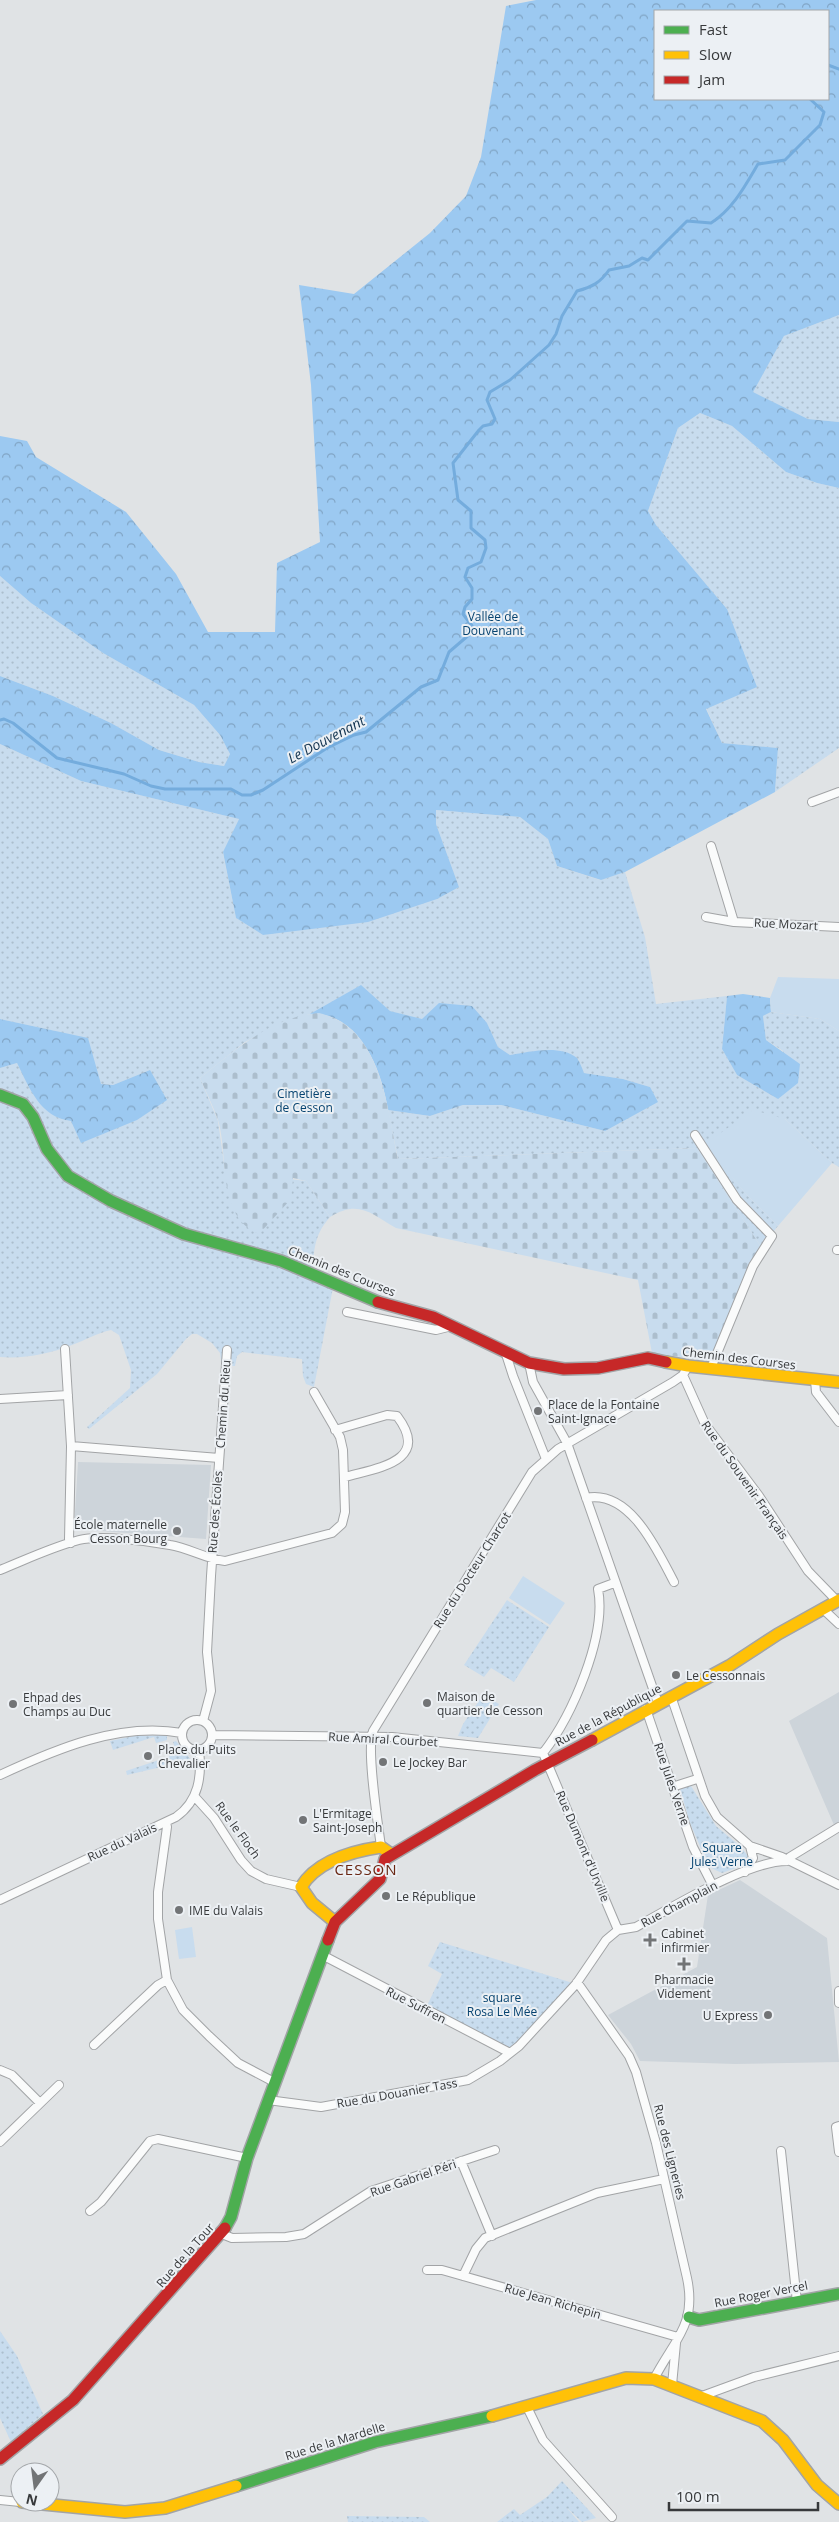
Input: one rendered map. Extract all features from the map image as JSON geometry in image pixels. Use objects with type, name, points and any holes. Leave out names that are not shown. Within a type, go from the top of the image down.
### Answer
[{"type":"street","points":[[812,802],[839,792]]},
{"type":"street","points":[[711,846],[734,922]]},
{"type":"street","name":"Rue Mozart","points":[[706,917],[734,922],[839,927]]},
{"type":"street","name":"Chemin des Courses","points":[[0,1095],[23,1104],[33,1117],[46,1149],[68,1176],[111,1201],[184,1234],[281,1261],[369,1300],[434,1317],[529,1363],[564,1369],[598,1368],[648,1358],[686,1370],[711,1368],[839,1382]]},
{"type":"street","points":[[695,1135],[737,1200],[772,1236],[753,1266],[711,1368]]},
{"type":"street","points":[[347,1312],[436,1330],[454,1326]]},
{"type":"street","points":[[65,1349],[71,1446],[69,1538],[71,1543]]},
{"type":"street","name":"Chemin du Rieu","points":[[219,1458],[227,1350]]},
{"type":"street","points":[[505,1351],[546,1459]]},
{"type":"street","points":[[529,1363],[533,1382],[567,1443],[614,1584],[658,1703]]},
{"type":"street","name":"Rue du Docteur Charcot","points":[[370,1736],[389,1701],[527,1480],[546,1459],[567,1443],[646,1400],[686,1370]]},
{"type":"street","name":"Rue du Souvenir Français","points":[[686,1370],[705,1424],[759,1496],[808,1571],[838,1601]]},
{"type":"street","points":[[815,1380],[816,1392],[839,1422]]},
{"type":"street","points":[[0,1570],[71,1543],[96,1538],[171,1545],[199,1553],[212,1560],[225,1561],[332,1533],[342,1524],[346,1512],[343,1450],[335,1430],[314,1392]]},
{"type":"street","points":[[0,1399],[68,1395]]},
{"type":"street","points":[[335,1430],[387,1415],[397,1416],[403,1424],[408,1442],[406,1452],[398,1461],[345,1478]]},
{"type":"street","name":"Rue des Écoles","points":[[71,1446],[219,1458],[207,1652],[211,1692],[203,1721]]},
{"type":"street","points":[[586,1498],[595,1496],[606,1498],[636,1518],[649,1535],[674,1582]]},
{"type":"street","points":[[545,1758],[594,1648],[600,1615],[598,1589],[614,1584]]},
{"type":"street","name":"Rue de la République","points":[[391,1854],[545,1758],[729,1666],[838,1601]]},
{"type":"street","points":[[823,1609],[839,1624]]},
{"type":"street","name":"Rue Jules Verne","points":[[671,1696],[697,1779],[717,1817],[750,1846],[756,1846],[839,1884]]},
{"type":"street","name":"Rue Jules Verne","points":[[646,1709],[693,1847],[713,1886]]},
{"type":"street","points":[[203,1721],[209,1727],[212,1735],[209,1743],[199,1750],[186,1746],[182,1733],[189,1722],[203,1721]]},
{"type":"street","points":[[0,1775],[61,1749],[104,1736],[142,1731],[182,1733]]},
{"type":"street","name":"Rue Amiral Courbet","points":[[212,1735],[370,1736],[545,1758]]},
{"type":"street","points":[[370,1736],[381,1847]]},
{"type":"street","points":[[195,1797],[200,1776],[199,1750]]},
{"type":"street","name":"Rue Dumont d'Urville","points":[[545,1758],[618,1930]]},
{"type":"street","points":[[672,1787],[697,1779]]},
{"type":"street","name":"Rue du Valais","points":[[0,1900],[166,1822],[184,1811],[195,1797]]},
{"type":"street","name":"Rue le Floch","points":[[195,1797],[214,1818],[241,1860],[251,1871],[266,1879],[301,1887]]},
{"type":"street","points":[[166,1822],[167,1832],[158,1892],[158,1919],[164,1970],[168,1980],[183,2010],[209,2036],[238,2063],[274,2082]]},
{"type":"street","points":[[787,1861],[790,1857],[839,1827]]},
{"type":"street","points":[[745,1872],[753,1858],[750,1846]]},
{"type":"street","points":[[324,1956],[335,1922],[380,1879],[385,1859],[391,1854],[381,1847],[369,1848],[314,1870],[304,1879],[301,1887],[314,1907],[335,1922]]},
{"type":"street","name":"Rue Champlain","points":[[618,1930],[636,1927],[713,1886],[745,1872],[773,1861],[787,1861]]},
{"type":"street","points":[[577,1982],[606,1940],[618,1930]]},
{"type":"street","name":"Rue Suffren","points":[[324,1956],[510,2053]]},
{"type":"street","name":"Rue de la Tour","points":[[0,2458],[73,2400],[222,2234],[231,2217],[247,2158],[274,2082],[308,1990],[324,1956]]},
{"type":"street","points":[[94,2045],[158,1985],[168,1980]]},
{"type":"street","name":"Rue du Douanier Tass","points":[[268,2100],[321,2107],[468,2080],[519,2046],[577,1982]]},
{"type":"street","name":"Rue des Ligneries","points":[[577,1982],[630,2056],[664,2178],[691,2294],[689,2317],[654,2379]]},
{"type":"street","points":[[839,1991],[839,2003]]},
{"type":"street","points":[[0,2070],[12,2075],[40,2103]]},
{"type":"street","points":[[0,2142],[59,2085]]},
{"type":"street","points":[[837,2126],[839,2152]]},
{"type":"street","points":[[90,2211],[101,2202],[150,2142],[158,2139],[247,2158]]},
{"type":"street","name":"Rue Gabriel Péri","points":[[222,2234],[232,2238],[286,2237],[304,2234],[371,2190],[495,2150]]},
{"type":"street","points":[[781,2151],[797,2302]]},
{"type":"street","points":[[461,2161],[492,2236]]},
{"type":"street","points":[[463,2276],[476,2249],[485,2238],[597,2193],[664,2178]]},
{"type":"street","name":"Rue Jean Richepin","points":[[427,2270],[442,2270],[677,2340]]},
{"type":"street","name":"Rue Roger Vercel","points":[[689,2317],[698,2320],[839,2294]]},
{"type":"street","name":"Rue des Ligneries","points":[[672,2385],[677,2340]]},
{"type":"street","points":[[702,2396],[754,2377],[839,2356]]},
{"type":"street","name":"Rue de la Mardelle","points":[[60,2506],[125,2512],[147,2512],[375,2442],[526,2407],[626,2378],[654,2379]]},
{"type":"street","points":[[654,2379],[751,2415],[772,2427],[808,2478],[839,2504]]},
{"type":"street","points":[[526,2407],[543,2440],[612,2517]]},
{"type":"shaded area","points":[[78,1462],[211,1465],[206,1539],[74,1529]]},
{"type":"shaded area","points":[[839,1692],[839,1822],[834,1825],[789,1721]]},
{"type":"shaded area","points":[[740,1880],[827,1938],[839,2062],[735,2064],[640,2061],[631,2044],[608,2015],[697,1967],[708,1895]]},
{"type":"green space","name":"Vallée de Douvenant","points":[[536,0],[839,0],[839,315],[784,336],[753,392],[808,419],[839,422],[839,488],[817,483],[786,472],[732,426],[700,413],[678,428],[648,511],[656,525],[727,609],[757,687],[706,709],[722,743],[778,748],[775,792],[625,872],[601,880],[557,866],[548,839],[520,817],[436,810],[436,824],[459,887],[437,899],[368,922],[263,935],[236,918],[223,852],[239,819],[81,781],[0,744],[0,676],[53,696],[111,723],[159,750],[199,762],[224,766],[230,754],[220,735],[194,705],[103,653],[31,603],[0,576],[0,436],[27,441],[36,457],[126,512],[176,574],[208,632],[275,632],[277,563],[320,542],[311,385],[299,285],[354,294],[430,233],[466,196],[481,157],[506,6]]},
{"type":"green space","points":[[839,315],[839,422],[808,419],[752,392],[784,336]]},
{"type":"green space","points":[[700,413],[732,426],[786,472],[817,483],[839,488],[839,748],[775,792],[778,748],[722,743],[706,708],[727,609],[656,525],[648,511],[678,428]]},
{"type":"green space","points":[[0,576],[31,603],[103,653],[194,705],[220,735],[230,754],[224,766],[199,762],[159,750],[111,723],[53,696],[0,676]]},
{"type":"green space","points":[[0,744],[81,781],[239,819],[223,853],[236,918],[263,935],[459,887],[436,824],[436,810],[520,817],[548,839],[557,866],[600,880],[625,872],[645,937],[656,1004],[727,996],[722,1049],[737,1075],[778,1099],[783,1051],[766,1040],[763,1016],[771,1012],[820,1019],[839,1031],[839,1167],[832,1163],[785,1119],[706,1144],[746,1194],[778,1226],[761,1247],[697,1148],[398,1159],[388,1110],[430,1116],[463,1105],[501,1105],[605,1131],[650,1087],[623,1079],[584,1073],[578,1059],[538,1051],[510,1055],[498,1047],[487,1023],[422,1020],[390,1011],[310,1014],[283,1022],[245,1042],[200,1078],[218,1121],[225,1171],[306,1181],[330,1217],[319,1234],[313,1259],[313,1267],[335,1277],[314,1387],[306,1384],[303,1376],[302,1359],[242,1352],[237,1356],[235,1366],[222,1366],[220,1353],[212,1343],[197,1334],[192,1334],[157,1374],[89,1429],[87,1427],[130,1388],[131,1370],[119,1335],[111,1330],[45,1353],[18,1357],[0,1357],[0,1068],[17,1063],[32,1091],[44,1107],[52,1114],[71,1121],[150,1070],[113,1085],[101,1084],[55,1031],[0,1019]]},
{"type":"green space","points":[[778,977],[839,979],[839,1031],[820,1019],[771,1012],[770,998]]},
{"type":"green space","points":[[361,985],[390,1011],[422,1019],[439,1003],[472,1006],[487,1023],[498,1047],[510,1055],[544,1050],[562,1051],[577,1058],[584,1073],[623,1079],[650,1087],[658,1102],[605,1131],[501,1105],[463,1105],[430,1116],[388,1110],[385,1094],[374,1061],[355,1033],[342,1022],[327,1016],[310,1014]]},
{"type":"green space","points":[[743,994],[770,998],[771,1012],[763,1016],[766,1040],[800,1064],[798,1083],[778,1099],[737,1075],[722,1049],[727,996]]},
{"type":"green space","name":"Cimetière de Cesson","points":[[319,1013],[340,1021],[356,1035],[369,1052],[385,1094],[398,1159],[697,1148],[761,1247],[710,1361],[652,1353],[638,1280],[396,1228],[364,1210],[349,1209],[330,1217],[306,1181],[293,1178],[291,1199],[259,1234],[245,1225],[236,1214],[230,1200],[218,1120],[200,1078],[255,1036],[286,1020]]},
{"type":"green space","points":[[0,1019],[88,1038],[101,1084],[113,1085],[150,1070],[167,1100],[137,1120],[81,1143],[71,1121],[51,1114],[37,1100],[17,1063],[0,1068]]},
{"type":"green space","points":[[753,1110],[785,1119],[832,1163],[778,1226],[746,1194],[705,1144]]},
{"type":"green space","points":[[523,1576],[565,1603],[550,1625],[509,1598]]},
{"type":"green space","points":[[507,1600],[549,1627],[514,1682],[491,1668],[484,1677],[464,1665]]},
{"type":"green space","points":[[483,1695],[499,1704],[478,1738],[458,1736],[463,1724]]},
{"type":"green space","points":[[167,1735],[167,1740],[156,1743],[154,1737],[113,1750],[110,1741],[134,1736]]},
{"type":"green space","points":[[176,1741],[191,1760],[127,1775],[126,1771],[177,1754],[173,1742]]},
{"type":"green space","name":"Square Jules Verne","points":[[691,1786],[716,1826],[741,1847],[748,1856],[744,1865],[722,1873],[709,1867],[690,1823],[680,1789]]},
{"type":"green space","points":[[192,1927],[196,1957],[179,1959],[175,1930]]},
{"type":"green space","name":"square Rosa Le Mée","points":[[440,1942],[576,1984],[510,2053],[425,2010],[442,1974],[428,1966]]},
{"type":"green space","points":[[0,2331],[17,2356],[43,2414],[11,2442],[0,2418]]},
{"type":"green space","points":[[562,2481],[596,2518],[582,2522],[566,2507],[579,2522],[497,2522],[514,2509],[520,2515],[547,2497]]},
{"type":"green space","points":[[347,2516],[424,2517],[430,2522],[348,2522]]},
{"type":"waterway","name":"Le Douvenant","points":[[829,65],[839,69]]},
{"type":"waterway","name":"Le Douvenant","points":[[0,720],[4,719],[13,723],[57,758],[124,774],[151,786],[165,789],[231,789],[242,795],[251,795],[263,790],[327,748],[354,735],[366,732],[421,687],[438,680],[449,652],[470,634],[472,626],[463,614],[465,607],[472,599],[472,588],[465,577],[468,568],[481,562],[486,548],[485,540],[471,528],[471,511],[458,500],[453,463],[479,430],[483,426],[492,424],[495,419],[487,400],[490,392],[510,380],[549,345],[556,334],[562,316],[577,291],[595,284],[609,270],[629,266],[642,258],[648,260],[687,221],[711,223],[732,204],[758,164],[785,160],[820,125],[824,112],[811,100]]},
{"type":"traffic: fast","points":[[0,1095],[23,1104],[33,1117],[47,1149],[68,1176],[111,1201],[184,1234],[281,1261],[378,1302]]},
{"type":"traffic: fast","points":[[225,2228],[231,2217],[247,2158],[328,1940]]},
{"type":"traffic: fast","points":[[689,2317],[699,2320],[839,2294]]},
{"type":"traffic: fast","points":[[236,2486],[375,2442],[492,2416]]},
{"type":"traffic: slow","points":[[666,1362],[839,1382]]},
{"type":"traffic: slow","points":[[592,1740],[729,1666],[778,1634],[839,1600]]},
{"type":"traffic: slow","points":[[335,1922],[312,1903],[301,1887],[308,1878],[326,1864],[359,1851],[381,1847],[391,1854]]},
{"type":"traffic: slow","points":[[492,2416],[626,2378],[654,2379],[762,2421],[783,2440],[817,2485],[839,2504]]},
{"type":"traffic: slow","points":[[60,2506],[125,2512],[165,2508],[236,2486]]},
{"type":"traffic: jam","points":[[378,1302],[433,1317],[529,1363],[564,1369],[598,1368],[648,1358],[666,1362]]},
{"type":"traffic: jam","points":[[328,1940],[335,1922],[380,1879],[385,1859],[535,1770],[592,1740]]},
{"type":"traffic: jam","points":[[0,2459],[73,2400],[225,2228]]},
{"type":"place","name":"Place de la Fontaine Saint-Ignace","points":[[538,1411]]},
{"type":"place","name":"École maternelle Cesson Bourg","points":[[177,1531]]},
{"type":"place","name":"Le Cessonnais","points":[[676,1675]]},
{"type":"place","name":"Maison de quartier de Cesson","points":[[427,1703]]},
{"type":"place","name":"Ehpad des Champs au Duc","points":[[13,1704]]},
{"type":"place","name":"Place du Puits Chevalier","points":[[148,1756]]},
{"type":"place","name":"Le Jockey Bar","points":[[383,1762]]},
{"type":"place","name":"L'Ermitage Saint-Joseph","points":[[303,1820]]},
{"type":"place","name":"Le République","points":[[386,1896]]},
{"type":"place","name":"IME du Valais","points":[[179,1910]]},
{"type":"place","name":"Cabinet infirmier","points":[[650,1940]]},
{"type":"place","name":"Pharmacie Videment","points":[[684,1964]]},
{"type":"place","name":"U Express","points":[[768,2015]]},
{"type":"district","name":"CESSON","points":[[366,1869]]}]
